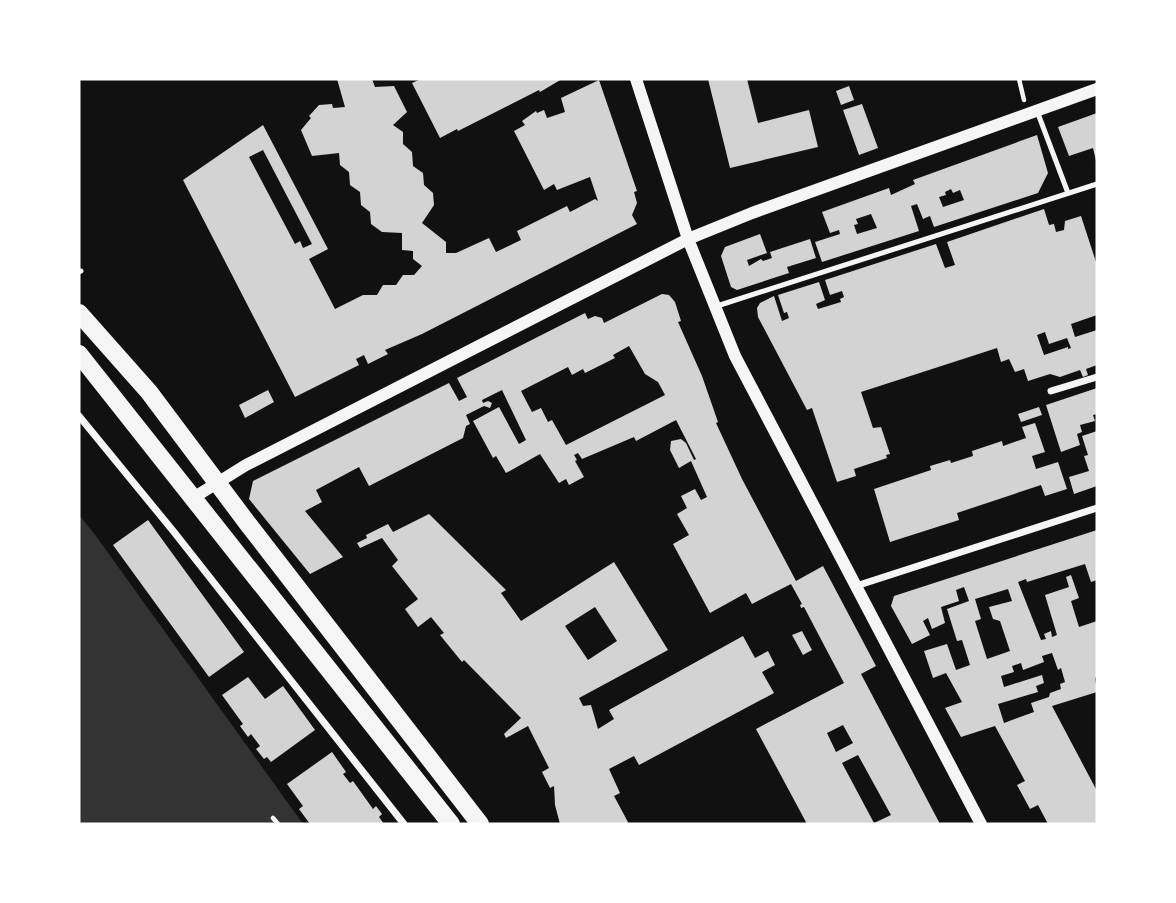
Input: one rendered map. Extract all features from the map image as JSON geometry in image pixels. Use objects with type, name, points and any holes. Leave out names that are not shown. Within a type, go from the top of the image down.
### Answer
[{"type":"main road","points":[[79,313],[149,392],[480,824]]},
{"type":"main road","points":[[80,359],[451,824]]},
{"type":"street","points":[[636,79],[688,239],[735,356],[981,824]]},
{"type":"street","points":[[193,498],[246,465],[688,239],[732,220],[1097,89]]},
{"type":"street","points":[[1051,391],[1097,377]]},
{"type":"street","points":[[79,416],[174,531],[404,824]]},
{"type":"street","points":[[856,586],[1097,508]]},
{"type":"lane","points":[[1037,111],[1068,193]]},
{"type":"lane","points":[[714,307],[1097,184]]},
{"type":"path","points":[[273,818],[278,824]]},
{"type":"shaded area","points":[[79,515],[96,536],[303,824],[79,824]]},
{"type":"building","points":[[337,79],[372,79],[375,87],[394,86],[407,112],[393,125],[403,132],[403,144],[412,152],[413,166],[423,173],[424,185],[433,193],[434,205],[422,223],[446,242],[446,253],[456,253],[489,238],[496,252],[521,240],[517,231],[567,206],[570,212],[595,199],[598,201],[590,177],[557,190],[554,184],[544,190],[514,131],[525,125],[522,121],[536,111],[537,113],[544,110],[547,118],[565,112],[561,98],[599,80],[637,191],[634,192],[637,203],[632,215],[637,224],[422,334],[385,350],[388,354],[368,364],[364,355],[356,359],[359,365],[295,397],[183,180],[263,125],[328,249],[309,259],[335,309],[363,295],[377,295],[383,285],[396,285],[403,275],[414,275],[422,266],[413,259],[413,251],[402,250],[402,233],[382,232],[371,224],[370,212],[361,205],[360,192],[350,185],[349,172],[340,165],[339,153],[312,156],[301,130],[311,118],[309,116],[319,105],[345,107]],"holes":[[[263,150],[312,244],[303,248],[300,241],[295,244],[249,157]]]},
{"type":"building","points":[[421,79],[562,79],[540,92],[539,90],[440,138],[412,83]]},
{"type":"building","points":[[708,79],[747,79],[758,123],[809,110],[818,147],[730,168]]},
{"type":"building","points":[[849,86],[854,100],[841,105],[836,91]]},
{"type":"building","points":[[862,104],[878,148],[859,155],[843,110]]},
{"type":"building","points":[[1097,113],[1097,165],[1093,148],[1069,156],[1058,127]]},
{"type":"building","points":[[1037,135],[1048,173],[1038,193],[934,227],[930,216],[923,219],[917,204],[911,206],[919,231],[822,262],[815,242],[840,234],[839,230],[830,233],[822,212],[889,188],[891,195],[915,184],[913,180]],"holes":[[[951,189],[953,193],[960,190],[964,200],[943,207],[939,197],[946,195],[945,192]],[[871,214],[877,228],[857,234],[854,225],[858,224],[856,219]]]},
{"type":"building","points":[[1044,209],[1049,225],[1054,224],[1056,232],[1064,230],[1065,221],[1081,216],[1097,265],[1097,315],[1071,324],[1075,337],[1097,330],[1097,365],[1086,369],[1088,375],[1083,377],[1080,370],[1060,377],[1050,374],[1028,381],[1024,369],[1015,372],[1009,359],[1001,362],[997,348],[861,392],[873,428],[881,427],[890,454],[886,455],[887,458],[854,469],[856,476],[837,482],[812,408],[807,410],[758,317],[757,308],[760,303],[774,296],[782,321],[789,318],[787,312],[784,313],[778,295],[819,282],[825,300],[816,304],[818,309],[841,302],[840,299],[844,297],[842,291],[830,295],[825,280],[936,244],[945,268],[955,265],[947,242]],"holes":[[[1045,332],[1049,344],[1067,338],[1071,348],[1044,355],[1037,335]]]},
{"type":"building","points":[[760,234],[767,253],[747,260],[749,266],[761,259],[763,261],[772,258],[770,252],[810,239],[816,258],[787,267],[789,273],[737,290],[731,287],[721,256],[725,247]]},
{"type":"building","points":[[662,294],[669,295],[675,302],[681,321],[678,322],[702,376],[718,422],[716,423],[742,479],[796,581],[823,566],[876,666],[861,674],[940,824],[807,824],[756,729],[844,683],[804,607],[801,608],[802,604],[791,584],[752,604],[746,593],[710,613],[673,544],[689,535],[677,514],[687,508],[681,496],[695,489],[701,500],[707,497],[691,461],[679,468],[670,450],[671,441],[681,439],[686,443],[694,460],[696,459],[676,420],[636,441],[634,437],[582,459],[578,453],[574,455],[584,477],[569,485],[566,479],[559,483],[540,454],[506,473],[496,456],[493,458],[473,421],[499,407],[519,444],[526,440],[502,390],[482,400],[483,403],[492,403],[490,408],[484,406],[466,415],[470,424],[466,426],[463,438],[369,486],[359,467],[316,490],[322,502],[305,511],[343,557],[310,574],[249,499],[253,481],[449,383],[459,401],[467,397],[457,378],[585,313],[588,319],[595,316],[602,318],[604,323]],"holes":[[[629,346],[645,374],[658,382],[665,395],[566,445],[552,420],[548,422],[541,408],[532,412],[521,391],[568,367],[572,375],[583,369],[585,373],[615,358],[613,355]],[[843,725],[853,743],[836,752],[827,733]],[[858,755],[891,815],[874,823],[842,763]]]},
{"type":"building","points":[[1097,388],[1097,414],[1093,415],[1095,421],[1080,425],[1082,432],[1077,434],[1080,445],[1061,452],[1046,405]]},
{"type":"building","points":[[268,390],[274,402],[245,418],[239,405]]},
{"type":"building","points":[[1039,407],[1042,415],[1021,422],[1018,414]]},
{"type":"building","points":[[1035,423],[1045,452],[1032,456],[1036,469],[1058,462],[1067,489],[1045,496],[1041,485],[957,513],[959,520],[890,542],[874,489],[931,470],[930,466],[973,456],[972,451],[1002,441],[1003,446],[1026,438],[1022,427]]},
{"type":"building","points":[[1097,431],[1097,486],[1074,494],[1069,477],[1089,471],[1084,456],[1088,455],[1082,436]]},
{"type":"building","points":[[429,514],[506,590],[501,593],[521,621],[614,562],[668,650],[579,698],[583,706],[591,705],[598,729],[614,719],[609,710],[743,636],[755,658],[768,651],[775,665],[762,672],[774,693],[639,765],[634,756],[609,769],[620,793],[614,796],[629,824],[560,824],[554,786],[550,788],[542,772],[549,768],[528,726],[506,738],[504,734],[521,718],[464,660],[462,662],[440,635],[444,633],[431,617],[418,627],[405,609],[418,599],[392,566],[398,560],[382,538],[360,548],[357,543],[367,538],[366,535],[388,524],[393,532]],"holes":[[[595,607],[617,641],[588,660],[565,626]]]},
{"type":"building","points":[[148,520],[244,652],[209,677],[113,545]]},
{"type":"building","points":[[1097,530],[1097,580],[1091,582],[1085,564],[1027,582],[1026,579],[1018,582],[1041,640],[1046,639],[1044,634],[1051,631],[1052,637],[1057,635],[1045,595],[1069,587],[1066,577],[1071,575],[1079,598],[1071,601],[1079,627],[1097,621],[1097,692],[1052,706],[1097,791],[1097,824],[1048,824],[1038,805],[1030,809],[1017,785],[1025,781],[995,726],[961,737],[945,708],[962,702],[946,673],[933,678],[924,651],[947,644],[956,670],[970,665],[962,640],[957,641],[947,609],[969,601],[964,587],[956,590],[959,601],[941,607],[945,623],[932,629],[928,618],[923,621],[930,635],[912,644],[891,606],[894,596]],"holes":[[[1008,589],[1012,601],[989,607],[993,619],[1000,621],[1010,651],[987,659],[975,621],[981,619],[975,599]],[[1052,653],[1065,682],[1060,684],[1061,689],[1050,693],[1049,697],[1031,703],[1034,712],[1004,723],[998,704],[1038,692],[1036,686],[1044,683],[1042,675],[1004,687],[1001,676],[1014,672],[1012,666],[1021,663],[1023,670],[1044,662],[1042,656]]]},
{"type":"building","points":[[802,631],[812,650],[803,655],[792,635]]},
{"type":"building","points":[[248,677],[265,699],[283,686],[315,730],[271,762],[267,757],[264,759],[256,749],[260,746],[251,734],[248,737],[240,726],[243,724],[222,695]]},
{"type":"building","points":[[332,752],[350,783],[353,781],[373,809],[376,806],[382,814],[379,817],[384,824],[310,824],[299,809],[303,806],[287,784]]}]
